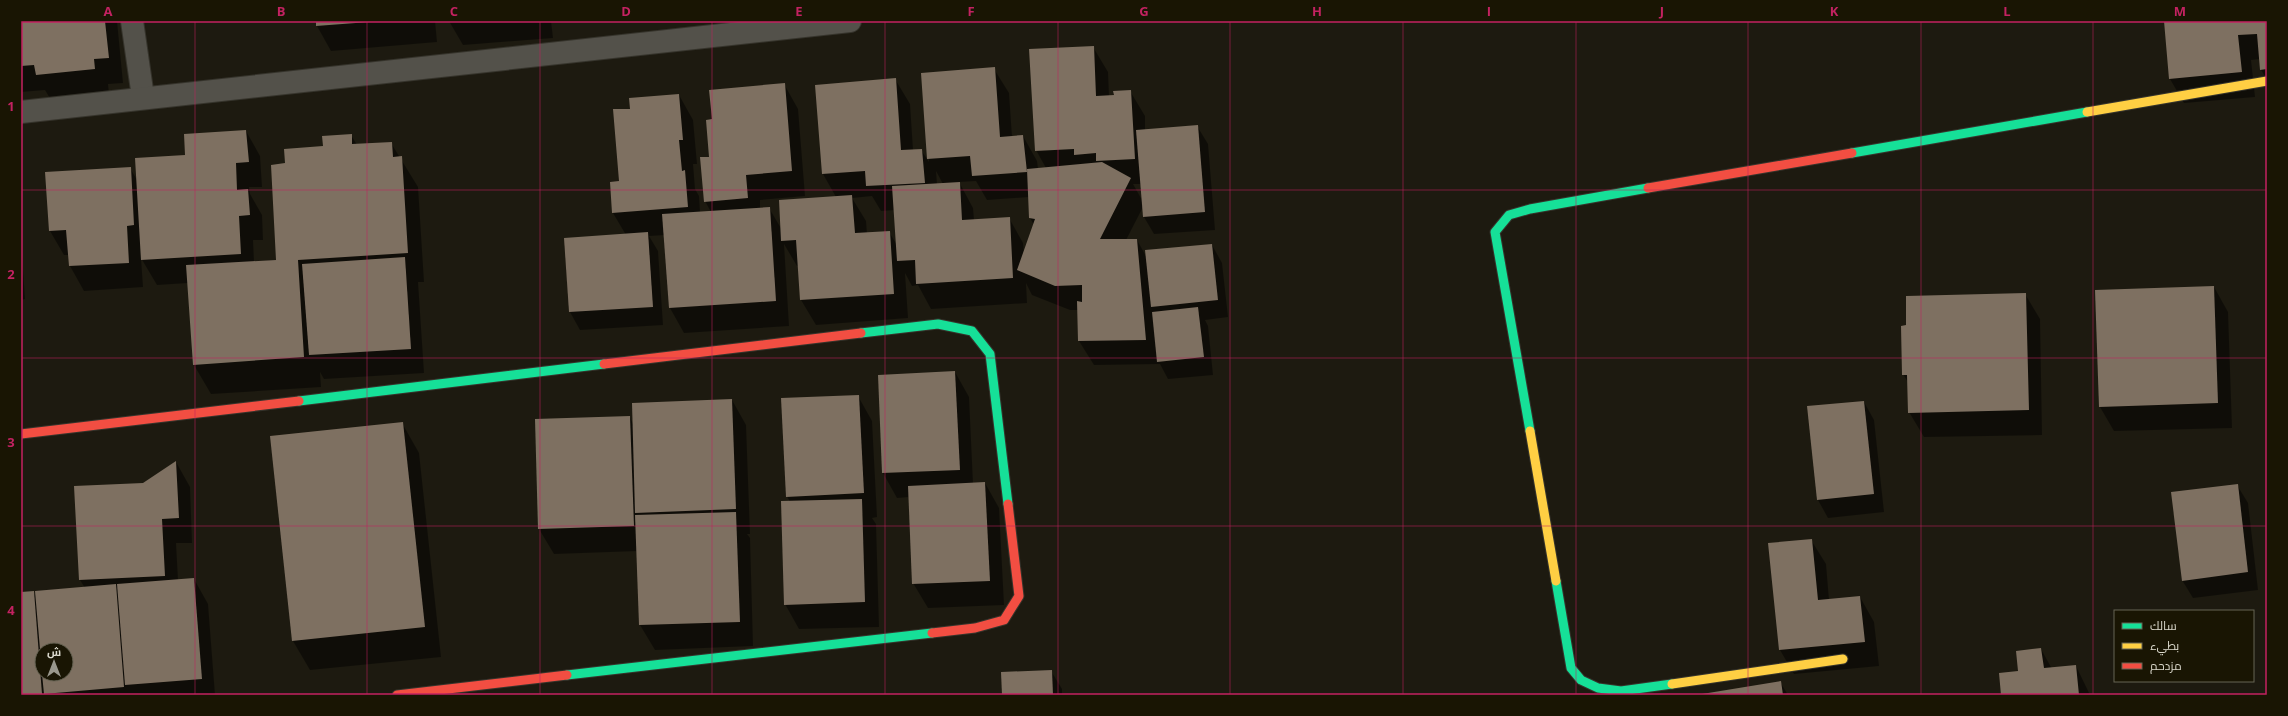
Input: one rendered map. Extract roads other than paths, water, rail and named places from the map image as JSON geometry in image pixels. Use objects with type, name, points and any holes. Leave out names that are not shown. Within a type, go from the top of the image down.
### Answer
[{"type":"street","points":[[132,21],[143,97]]},
{"type":"street","points":[[21,112],[143,97],[850,21]]},
{"type":"street","points":[[1843,659],[1621,691],[1594,688],[1579,680],[1571,668],[1495,232],[1509,215],[1530,209],[2267,81]]},
{"type":"street","points":[[21,434],[938,324],[972,331],[990,354],[1019,596],[1004,620],[967,629],[397,695]]}]
